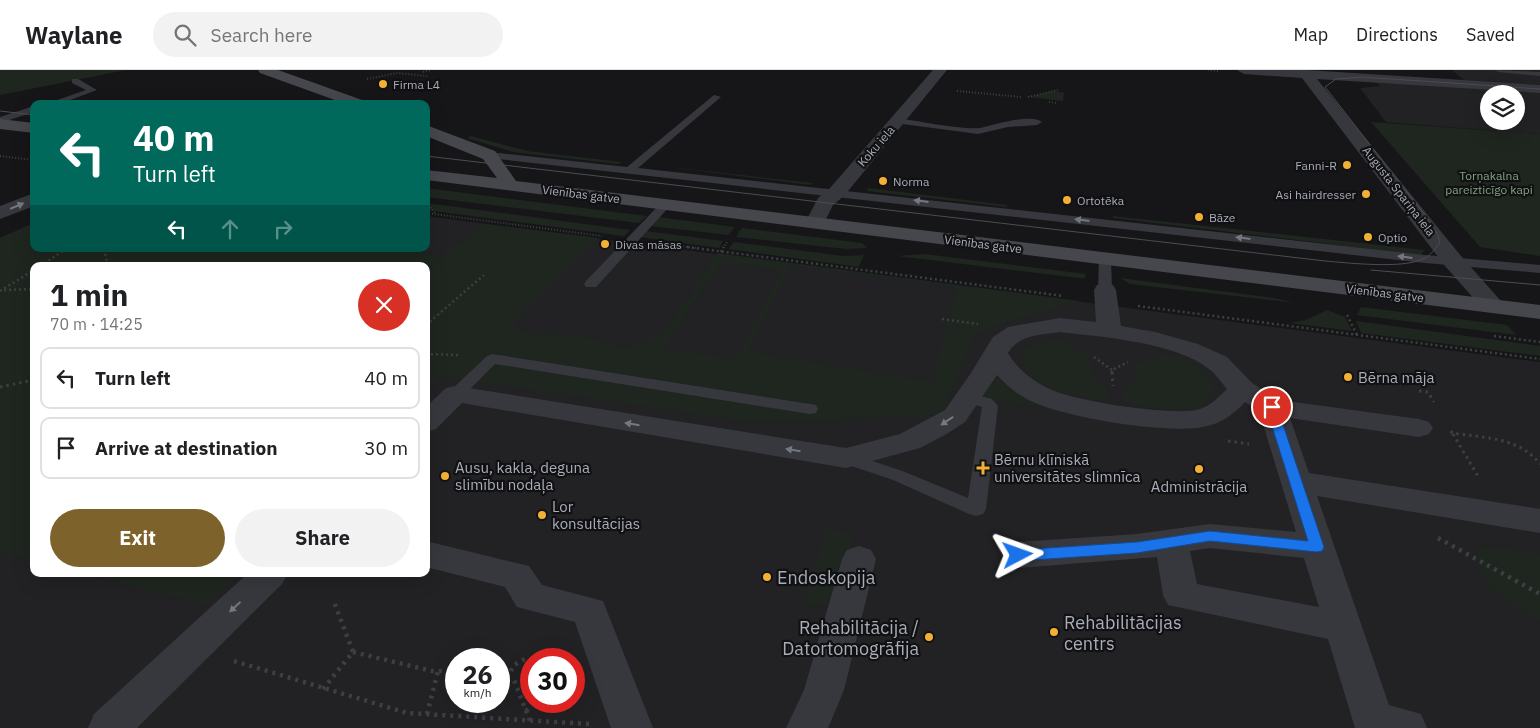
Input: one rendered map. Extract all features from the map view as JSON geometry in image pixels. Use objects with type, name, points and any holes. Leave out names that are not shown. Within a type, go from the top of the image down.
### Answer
[{"type":"main road","points":[[273,71],[349,100]]},
{"type":"main road","points":[[0,122],[30,127]]},
{"type":"main road","points":[[430,132],[489,155],[511,186]]},
{"type":"main road","name":"Vienības gatve","points":[[430,176],[1540,312]]},
{"type":"street","name":"Koku iela","points":[[815,223],[825,202],[837,192],[940,70]]},
{"type":"street","points":[[1244,70],[1540,89]]},
{"type":"street","points":[[1428,70],[1443,83]]},
{"type":"street","name":"Augusta Spariņa iela","points":[[1307,75],[1453,262],[1493,306]]},
{"type":"street","points":[[0,213],[30,201]]},
{"type":"street","points":[[1105,296],[1110,331]]},
{"type":"street","points":[[430,419],[456,394],[846,458],[887,448],[935,429],[955,416],[1002,342],[1017,332],[1060,325],[1155,339],[1188,348],[1218,363],[1242,389],[1272,407],[1419,428]]},
{"type":"street","points":[[996,354],[1004,369],[1017,380],[1044,397],[1065,404],[1171,420],[1201,419],[1219,412],[1242,389]]},
{"type":"street","points":[[1272,407],[1343,627],[1385,726]]},
{"type":"street","points":[[1296,482],[1540,521]]},
{"type":"street","points":[[1018,555],[1137,547],[1210,536],[1317,547]]},
{"type":"street","points":[[1171,542],[1181,595],[1343,627]]},
{"type":"street","points":[[430,555],[517,576],[530,597],[590,611],[631,727]]},
{"type":"street","points":[[807,728],[824,690],[858,559]]},
{"type":"street","points":[[109,728],[267,577]]},
{"type":"lane","points":[[1500,70],[1540,74]]},
{"type":"lane","points":[[62,100],[93,90],[76,81]]},
{"type":"lane","points":[[630,169],[717,97]]},
{"type":"lane","points":[[0,122],[30,111]]},
{"type":"lane","points":[[900,119],[978,131],[1008,124],[1037,122]]},
{"type":"lane","points":[[900,119],[957,125],[966,123]]},
{"type":"lane","points":[[489,155],[630,169],[1453,262],[1540,269]]},
{"type":"lane","points":[[591,284],[630,240],[665,205]]},
{"type":"lane","points":[[1105,259],[1105,296]]},
{"type":"lane","points":[[456,394],[492,359],[810,409]]},
{"type":"lane","points":[[846,458],[898,476],[976,509],[990,406],[986,402],[968,398]]},
{"type":"path","points":[[364,80],[406,70],[422,72],[431,70]]},
{"type":"path","points":[[422,72],[427,76]]},
{"type":"path","points":[[952,90],[1033,99]]},
{"type":"path","points":[[1025,98],[1058,90]]},
{"type":"path","points":[[1041,100],[1057,103]]},
{"type":"path","points":[[0,156],[30,160]]},
{"type":"path","points":[[430,207],[436,214]]},
{"type":"path","points":[[430,213],[721,252],[1105,296],[1151,307],[1540,359]]},
{"type":"path","points":[[721,252],[728,241]]},
{"type":"path","points":[[46,262],[61,252]]},
{"type":"path","points":[[2,291],[30,273]]},
{"type":"path","points":[[430,322],[484,275]]},
{"type":"path","points":[[2,291],[30,289]]},
{"type":"path","points":[[1115,412],[1112,370],[1157,349],[1151,307]]},
{"type":"path","points":[[1345,308],[1357,335]]},
{"type":"path","points":[[942,319],[984,324]]},
{"type":"path","points":[[0,387],[30,381]]},
{"type":"path","points":[[1419,428],[1515,442],[1533,455],[1540,464]]},
{"type":"path","points":[[1452,434],[1501,515]]},
{"type":"path","points":[[1435,536],[1540,594]]},
{"type":"path","points":[[334,602],[354,652]]},
{"type":"path","points":[[191,649],[407,713],[631,727]]},
{"type":"path","points":[[323,688],[354,652]]},
{"type":"path","points":[[354,652],[438,671],[445,671]]},
{"type":"path","points":[[510,672],[514,665],[520,662]]},
{"type":"path","points":[[427,714],[438,671]]},
{"type":"path","points":[[510,679],[514,680],[520,696]]},
{"type":"path","points":[[527,713],[530,721]]},
{"type":"shaded area","points":[[1452,70],[1540,70],[1540,85],[1464,80]]},
{"type":"shaded area","points":[[1373,79],[1480,87],[1480,129],[1371,121],[1386,122],[1360,88],[1380,86]]},
{"type":"shaded area","points":[[1525,90],[1540,91],[1540,134],[1488,130],[1525,130]]},
{"type":"shaded area","name":"Bērnu klīniskā universitātes slimnīca","points":[[430,217],[1540,362],[1540,728],[0,728],[0,238],[30,225],[30,252],[430,252]]},
{"type":"green space","points":[[0,70],[126,70],[0,95]]},
{"type":"green space","points":[[1054,91],[1064,93],[1063,101],[1028,97]]},
{"type":"green space","name":"Torņakalna pareizticīgo kapi","points":[[1371,122],[1540,134],[1540,256],[1480,247]]},
{"type":"green space","points":[[471,136],[527,151],[622,162],[618,164],[513,152],[467,138]]},
{"type":"green space","points":[[652,165],[812,183],[811,185]]},
{"type":"green space","points":[[868,188],[1007,205],[1007,207],[867,191]]},
{"type":"green space","points":[[430,189],[647,216],[639,223],[430,197]]},
{"type":"green space","points":[[430,204],[630,230],[624,236],[430,211]]},
{"type":"green space","points":[[1113,216],[1425,250],[1421,255],[1113,218]]},
{"type":"green space","points":[[658,217],[735,227],[728,235],[650,226]]},
{"type":"green space","points":[[486,224],[599,238],[511,328],[535,334],[562,333],[607,342],[625,349],[661,333],[685,304],[717,253],[1080,301],[1014,320],[975,334],[942,414],[890,418],[743,421],[441,376],[430,387],[430,262],[30,262],[30,560],[0,552],[0,238],[30,225],[30,252],[413,252],[443,257]],"holes":[[[721,262],[782,270],[736,359],[664,348]],[[791,266],[957,287],[932,382],[747,352]]]},
{"type":"green space","points":[[742,228],[862,243],[867,248],[846,249],[736,237]]},
{"type":"green space","points":[[645,231],[723,241],[719,248],[639,237]]},
{"type":"green space","points":[[734,242],[843,256],[864,255],[859,267],[728,249]]},
{"type":"green space","points":[[925,254],[1086,274],[1085,278],[1079,278],[897,256]]},
{"type":"green space","points":[[1120,278],[1274,298],[1295,303],[1130,284]]},
{"type":"green space","points":[[1361,307],[1507,325],[1516,335],[1357,315]]},
{"type":"green space","points":[[1327,310],[1345,317],[1352,331],[1289,323],[1306,320]]},
{"type":"green space","points":[[1356,321],[1540,346],[1540,356],[1361,333]]},
{"type":"green space","points":[[1059,339],[1082,352],[1093,363],[1091,368],[1092,376],[1107,387],[1107,400],[1082,397],[1053,389],[1040,383],[1030,375],[1024,364],[1023,351],[1035,344]]},
{"type":"green space","points":[[1165,355],[1178,357],[1201,369],[1209,377],[1213,386],[1212,395],[1205,403],[1190,408],[1173,410],[1124,403],[1121,389],[1131,386],[1136,379],[1132,366]]},
{"type":"green space","points":[[996,377],[1024,397],[1053,409],[981,398]]},
{"type":"green space","points":[[827,528],[853,534],[834,600],[823,605],[803,604]]},
{"type":"green space","points":[[1476,547],[1508,548],[1540,555],[1540,621],[1504,599],[1480,575]]},
{"type":"green space","points":[[96,577],[236,577],[207,604]]},
{"type":"tram line","points":[[430,156],[1325,261],[1389,265],[1414,262],[1428,256],[1440,243],[1438,235],[1425,215],[1325,87],[1336,79],[1362,77],[1540,89]]},
{"type":"tram line","points":[[0,111],[30,115]]},
{"type":"tram line","points":[[1371,270],[1540,285]]},
{"type":"place","name":"Firma L4","points":[[383,84]]},
{"type":"place","name":"Fanni-R","points":[[1347,165]]},
{"type":"place","name":"Norma","points":[[883,181]]},
{"type":"place","name":"Asi hairdresser","points":[[1366,194]]},
{"type":"place","name":"Ortotēka","points":[[1067,200]]},
{"type":"place","name":"Bāze","points":[[1199,217]]},
{"type":"place","name":"Optio","points":[[1368,237]]},
{"type":"place","name":"Divas māsas","points":[[605,244]]},
{"type":"place","name":"Bērna māja","points":[[1348,377]]},
{"type":"place","name":"Bērnu klīniskā universitātes slimnīca","points":[[983,468]]},
{"type":"place","name":"Administrācija","points":[[1199,469]]},
{"type":"place","name":"Ausu, kakla, deguna slimību nodaļa","points":[[445,476]]},
{"type":"place","name":"Lor konsultācijas","points":[[542,515]]},
{"type":"place","name":"Endoskopija","points":[[767,577]]},
{"type":"place","name":"Rehabilitācijas centrs","points":[[1054,632]]},
{"type":"place","name":"Rehabilitācija / Datortomogrāfija","points":[[929,637]]},
{"type":"route","points":[[1018,555],[1137,547],[1210,536],[1317,547],[1272,407]]}]
